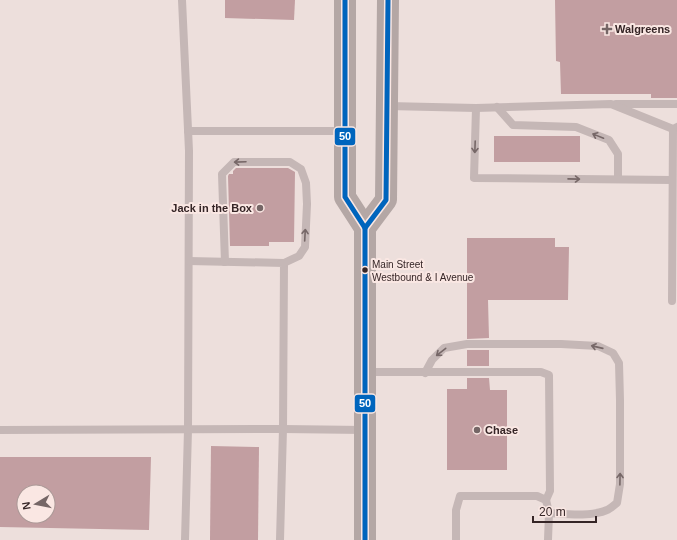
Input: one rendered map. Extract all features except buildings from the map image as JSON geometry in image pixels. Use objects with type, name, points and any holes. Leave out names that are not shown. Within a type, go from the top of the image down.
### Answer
[{"type":"main road","points":[[345,0],[345,197],[365,228],[365,540]]},
{"type":"main road","points":[[365,228],[386,200],[388,0]]},
{"type":"lane","points":[[182,0],[188,131],[189,261],[188,430],[184,540]]},
{"type":"lane","points":[[387,106],[476,108],[611,104],[677,104]]},
{"type":"lane","points":[[611,104],[675,128],[672,180],[672,301]]},
{"type":"lane","points":[[498,107],[513,125],[576,127],[609,140],[618,154],[618,179]]},
{"type":"lane","points":[[476,108],[474,178],[672,180]]},
{"type":"lane","points":[[188,131],[345,131]]},
{"type":"lane","points":[[189,261],[224,262],[284,263],[299,256],[305,247],[307,204],[306,183],[301,169],[290,162],[234,162],[222,174],[224,262]]},
{"type":"lane","points":[[280,540],[283,429],[284,263]]},
{"type":"lane","points":[[425,373],[432,360],[444,348],[467,344],[561,344],[598,346],[613,353],[619,363],[620,400],[620,484],[617,503],[608,510],[599,513],[549,513]]},
{"type":"lane","points":[[365,372],[541,372],[549,375],[550,491],[546,500],[549,513],[548,540]]},
{"type":"lane","points":[[0,430],[365,430]]},
{"type":"lane","points":[[456,540],[456,510],[460,496],[537,496],[546,500]]},
{"type":"transit line","name":"50","points":[[345,0],[345,197],[365,228],[365,540]]},
{"type":"transit line","name":"50","points":[[365,228],[386,200],[388,0]]},
{"type":"place","name":"Walgreens","points":[[607,29]]},
{"type":"place","name":"Jack in the Box","points":[[260,208]]},
{"type":"place","name":"Main Street Westbound & I Avenue","points":[[365,270]]},
{"type":"place","name":"Chase","points":[[477,430]]}]
